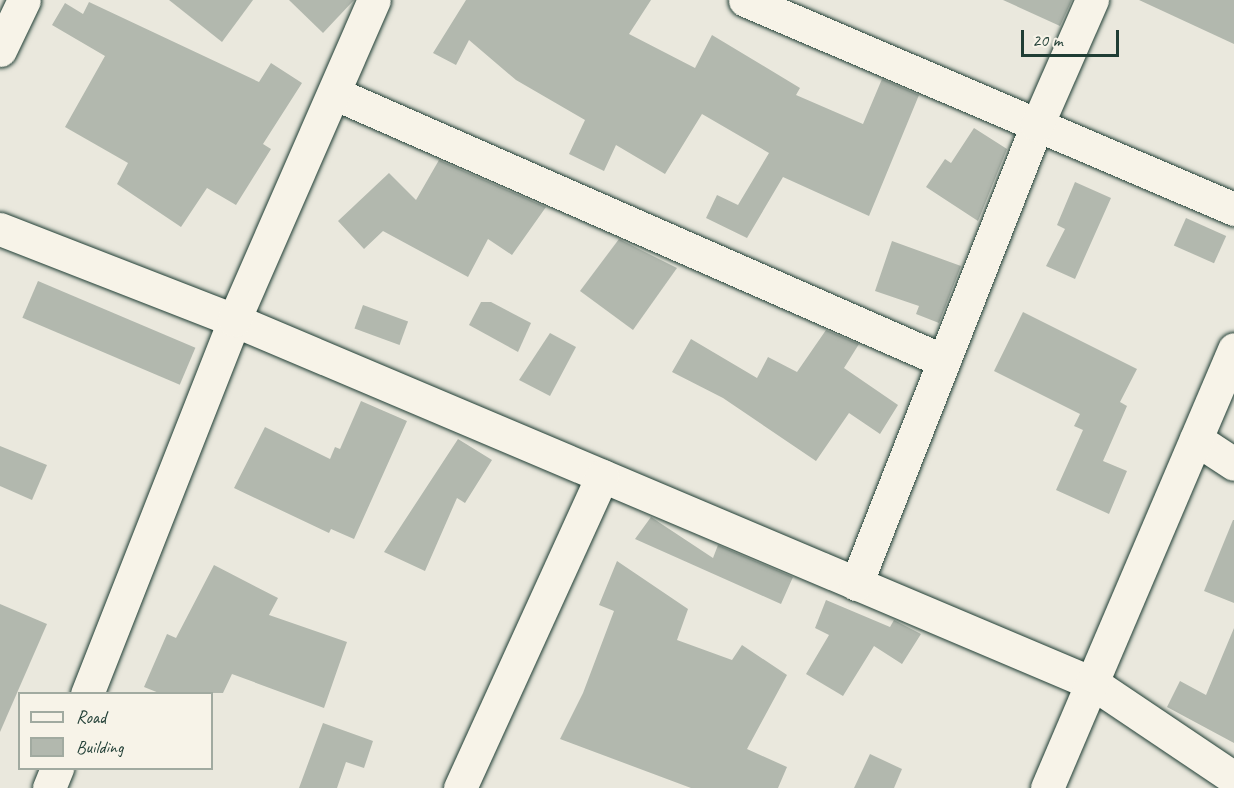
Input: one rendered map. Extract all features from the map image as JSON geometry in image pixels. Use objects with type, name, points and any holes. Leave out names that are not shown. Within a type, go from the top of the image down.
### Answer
[{"type":"street","points":[[0,50],[24,0]]},
{"type":"street","points":[[87,692],[234,320],[336,94],[374,0]]},
{"type":"street","points":[[745,0],[1234,209]]},
{"type":"street","points":[[856,584],[1037,125],[1092,0]]},
{"type":"street","points":[[336,94],[944,362]]},
{"type":"street","points":[[0,229],[234,320],[1094,684],[1234,778]]},
{"type":"street","points":[[1047,788],[1094,684],[1234,349]]},
{"type":"street","points":[[1196,439],[1234,464]]},
{"type":"street","points":[[460,788],[602,476]]},
{"type":"street","points":[[49,788],[56,770]]},
{"type":"building","points":[[169,0],[253,0],[222,42]]},
{"type":"building","points":[[289,0],[354,0],[323,33]]},
{"type":"building","points":[[466,0],[651,0],[629,34],[695,68],[712,35],[800,88],[796,95],[863,124],[882,79],[919,95],[869,216],[783,177],[747,238],[706,218],[717,195],[738,205],[769,153],[702,114],[665,174],[616,145],[604,171],[569,154],[585,120],[516,80],[469,40],[456,65],[433,53]]},
{"type":"building","points":[[1003,0],[1072,0],[1060,26]]},
{"type":"building","points":[[1139,0],[1234,0],[1234,44]]},
{"type":"building","points":[[89,2],[259,82],[271,63],[302,83],[263,144],[271,149],[236,205],[207,188],[181,227],[117,184],[128,163],[65,127],[105,56],[52,25],[65,3],[83,14]]},
{"type":"building","points":[[974,128],[1007,149],[978,221],[926,187],[945,159],[951,163]]},
{"type":"building","points":[[439,160],[546,207],[512,255],[488,239],[468,277],[383,231],[364,249],[338,221],[389,173],[416,200]]},
{"type":"building","points":[[1075,182],[1111,198],[1075,279],[1046,266],[1065,229],[1057,225]]},
{"type":"building","points":[[1186,218],[1226,236],[1214,263],[1174,245]]},
{"type":"building","points":[[619,239],[677,268],[633,330],[580,291]]},
{"type":"building","points":[[892,241],[961,266],[939,323],[916,314],[919,306],[875,291]]},
{"type":"building","points":[[38,281],[195,348],[180,385],[22,318]]},
{"type":"building","points":[[481,302],[491,302],[531,323],[518,352],[469,325]]},
{"type":"building","points":[[363,305],[408,321],[400,345],[354,328]]},
{"type":"building","points":[[1023,312],[1137,369],[1120,402],[1127,406],[1103,461],[1127,471],[1109,514],[1056,490],[1083,430],[1074,426],[1080,414],[994,371]]},
{"type":"building","points":[[826,330],[859,344],[844,368],[898,405],[880,434],[849,413],[816,461],[723,398],[672,372],[691,339],[757,378],[768,357],[797,372]]},
{"type":"building","points":[[550,333],[576,347],[550,396],[519,380]]},
{"type":"building","points":[[361,401],[407,421],[354,539],[331,529],[329,533],[234,488],[265,427],[330,459],[335,447],[340,449]]},
{"type":"building","points":[[458,439],[492,460],[465,503],[457,498],[425,571],[384,552]]},
{"type":"building","points":[[0,446],[47,465],[32,500],[0,486]]},
{"type":"building","points":[[651,517],[713,558],[718,545],[793,577],[781,604],[635,539]]},
{"type":"building","points":[[1234,520],[1234,603],[1204,591]]},
{"type":"building","points":[[617,561],[688,609],[677,640],[732,660],[742,645],[787,675],[747,749],[787,767],[778,788],[691,788],[560,739],[583,693],[614,611],[599,605]]},
{"type":"building","points":[[214,565],[278,598],[269,615],[347,642],[324,708],[232,674],[223,693],[156,692],[144,687],[167,634],[176,638]]},
{"type":"building","points":[[826,600],[890,627],[894,620],[921,634],[902,664],[874,646],[843,696],[806,674],[829,635],[815,628]]},
{"type":"building","points":[[0,604],[47,624],[0,732]]},
{"type":"building","points":[[1234,628],[1234,743],[1167,707],[1180,681],[1206,695]]},
{"type":"building","points":[[323,723],[373,741],[364,768],[346,762],[337,788],[299,788]]},
{"type":"building","points":[[870,754],[902,769],[894,788],[854,788]]}]
